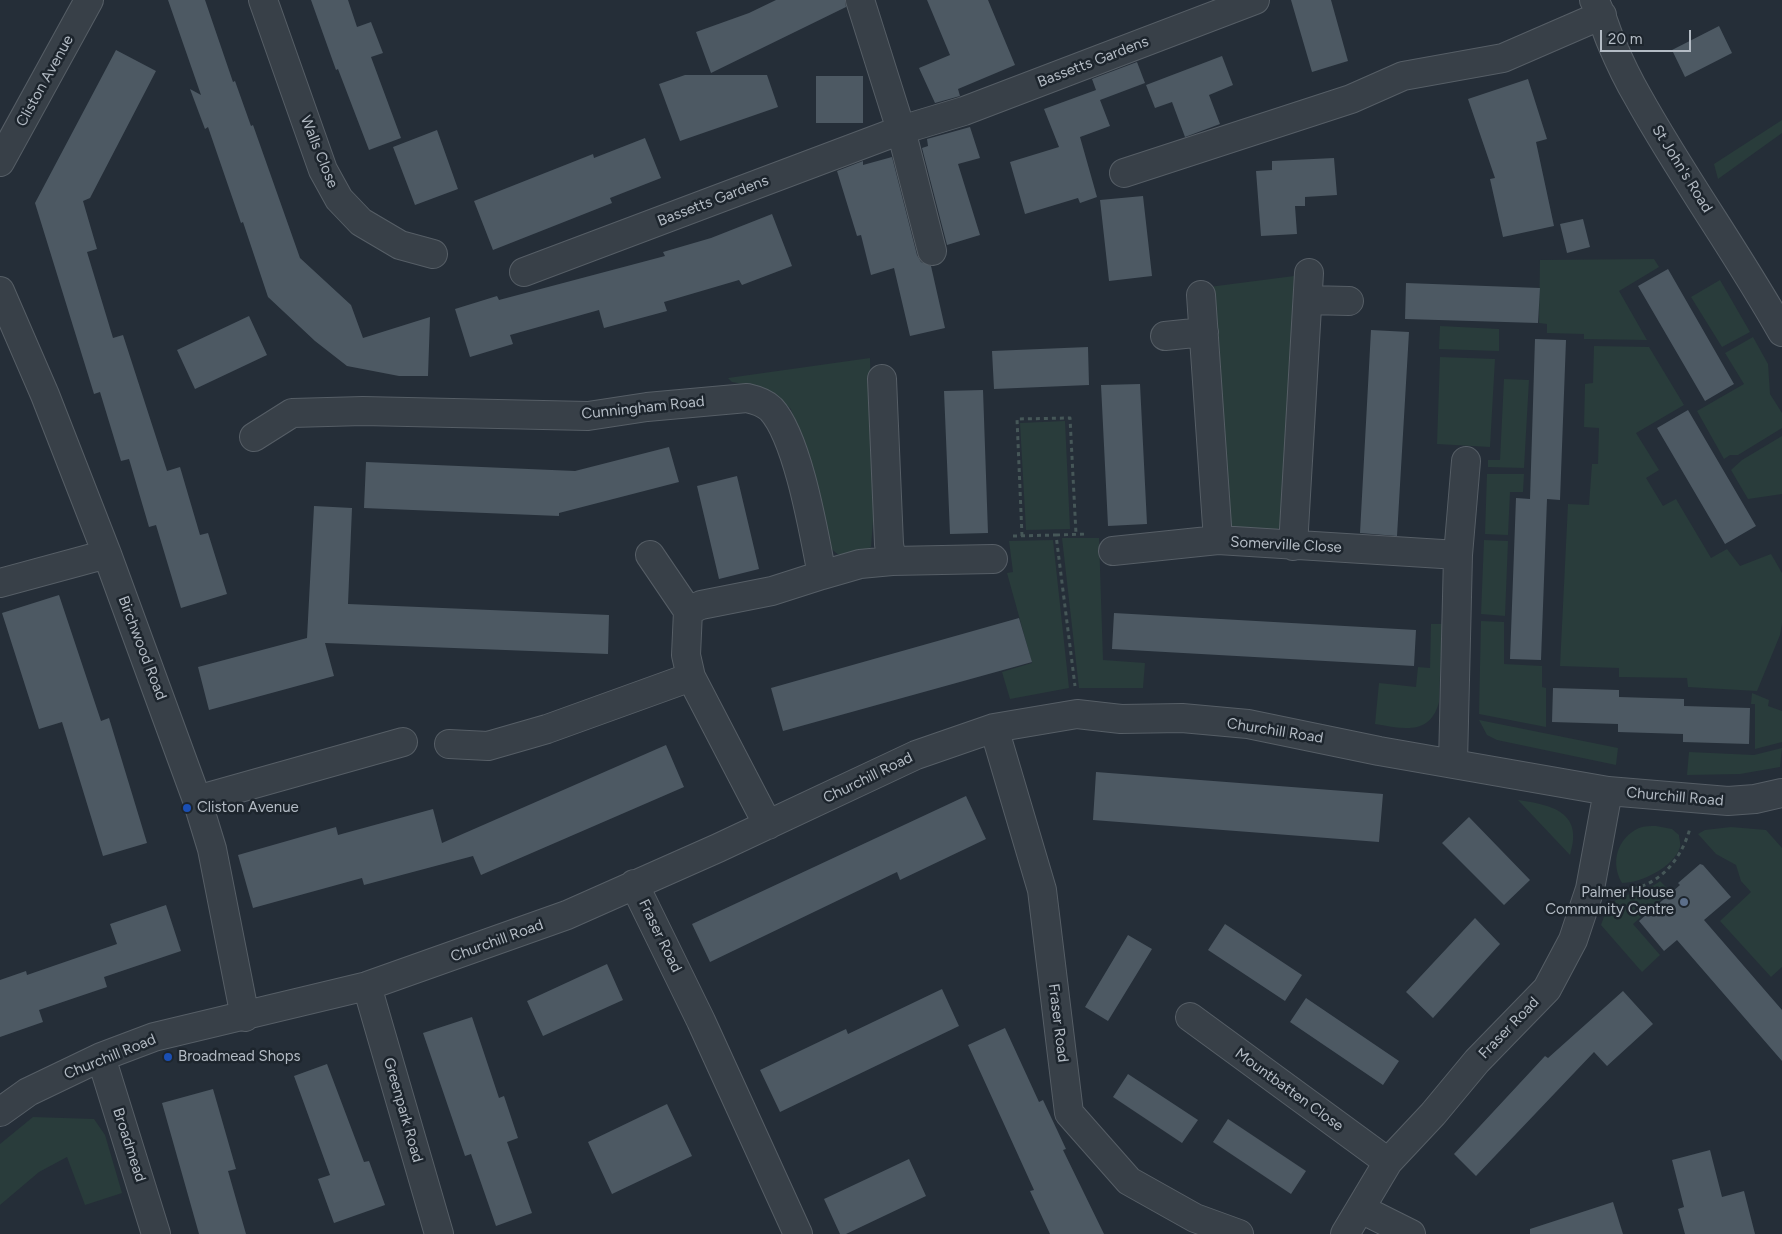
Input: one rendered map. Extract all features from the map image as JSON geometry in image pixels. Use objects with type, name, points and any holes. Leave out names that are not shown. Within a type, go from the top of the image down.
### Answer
[{"type":"street","name":"Cliston Avenue","points":[[0,162],[89,0]]},
{"type":"street","name":"Walls Close","points":[[263,0],[323,170],[338,200],[361,222],[400,245],[434,254]]},
{"type":"street","points":[[860,0],[901,130],[932,251]]},
{"type":"street","name":"Bassetts Gardens","points":[[524,272],[901,130],[964,111],[1255,0]]},
{"type":"street","points":[[1124,173],[1342,102],[1403,76],[1503,58],[1598,8]]},
{"type":"street","name":"St John's Road","points":[[1598,8],[1611,41],[1637,95],[1679,169],[1741,263],[1782,332]]},
{"type":"street","points":[[1293,546],[1309,273]]},
{"type":"street","name":"Birchwood Road","points":[[0,291],[45,395],[107,554],[197,800],[212,849],[245,1017]]},
{"type":"street","points":[[1202,295],[1218,540]]},
{"type":"street","points":[[1308,300],[1348,301]]},
{"type":"street","points":[[1165,336],[1204,332]]},
{"type":"street","points":[[882,379],[889,544],[892,561]]},
{"type":"street","name":"Cunningham Road","points":[[254,437],[292,412],[364,411],[588,416],[747,398],[760,402],[771,409],[782,425],[792,446],[822,575]]},
{"type":"street","points":[[1453,763],[1458,555],[1466,461]]},
{"type":"street","name":"Somerville Close","points":[[1113,551],[1218,540],[1458,555]]},
{"type":"street","points":[[688,611],[701,605],[772,591],[860,564],[1000,548]]},
{"type":"street","points":[[0,583],[107,554]]},
{"type":"street","points":[[650,555],[688,611],[686,655],[691,677],[768,825]]},
{"type":"street","points":[[449,744],[488,746],[546,728],[691,677]]},
{"type":"street","name":"Churchill Road","points":[[0,1112],[28,1092],[101,1057],[154,1037],[245,1017],[367,986],[518,934],[567,915],[768,825],[916,755],[994,728],[1076,714],[1121,719],[1182,718],[1248,724],[1608,791],[1728,801],[1781,795]]},
{"type":"street","name":"Fraser Road","points":[[994,728],[1042,890],[1069,1113],[1129,1181],[1195,1218],[1240,1234]]},
{"type":"street","points":[[197,800],[404,742]]},
{"type":"street","name":"Fraser Road","points":[[1345,1234],[1388,1162],[1433,1114],[1477,1061],[1547,989],[1574,940],[1590,889],[1608,791]]},
{"type":"street","name":"Fraser Road","points":[[634,884],[701,1021],[798,1234]]},
{"type":"street","name":"Greenpark Road","points":[[367,986],[439,1234]]},
{"type":"street","name":"Mountbatten Close","points":[[1190,1017],[1388,1162]]},
{"type":"street","name":"Broadmead","points":[[101,1057],[156,1234]]},
{"type":"street","points":[[1361,1209],[1411,1234]]},
{"type":"path","points":[[1022,536],[1017,418],[1070,418],[1076,534]]},
{"type":"path","points":[[1000,548],[1022,536],[1056,535],[1076,714]]},
{"type":"path","points":[[1590,889],[1631,890],[1646,886],[1662,875],[1676,859],[1686,842],[1696,799]]},
{"type":"green space","points":[[1782,120],[1782,133],[1718,179],[1714,164]]},
{"type":"green space","points":[[1654,259],[1659,267],[1619,291],[1647,340],[1584,339],[1584,334],[1547,333],[1547,324],[1539,323],[1540,260]]},
{"type":"green space","points":[[1294,276],[1282,525],[1275,531],[1236,531],[1228,525],[1209,287]]},
{"type":"green space","points":[[1720,280],[1750,332],[1722,347],[1691,297]]},
{"type":"green space","points":[[1440,326],[1499,329],[1499,351],[1439,349]]},
{"type":"green space","points":[[1753,337],[1768,364],[1770,394],[1782,413],[1782,428],[1738,455],[1730,455],[1724,459],[1697,411],[1744,384],[1725,353]]},
{"type":"green space","points":[[1594,346],[1649,347],[1684,405],[1636,433],[1659,470],[1646,478],[1663,506],[1676,499],[1711,558],[1727,549],[1740,566],[1771,554],[1782,573],[1782,623],[1780,635],[1757,691],[1688,687],[1687,678],[1619,677],[1619,668],[1560,666],[1568,504],[1589,505],[1592,464],[1598,464],[1599,428],[1584,427],[1585,384],[1593,383]]},
{"type":"green space","points":[[1440,357],[1495,359],[1490,447],[1437,444]]},
{"type":"green space","points":[[870,358],[874,508],[871,547],[846,557],[835,552],[826,540],[791,409],[765,388],[732,382],[728,378]]},
{"type":"green space","points":[[1504,379],[1529,380],[1524,468],[1488,467],[1488,460],[1500,460]]},
{"type":"green space","points":[[1065,421],[1070,529],[1026,530],[1020,423]]},
{"type":"green space","points":[[1782,436],[1782,494],[1748,499],[1731,470],[1742,460]]},
{"type":"green space","points":[[1487,474],[1524,474],[1523,492],[1510,492],[1508,535],[1485,534]]},
{"type":"green space","points":[[1062,538],[1099,538],[1103,660],[1145,663],[1143,688],[1079,688]]},
{"type":"green space","points":[[1053,540],[1069,688],[1010,699],[1002,672],[1032,663],[1007,573],[1013,572],[1009,541]]},
{"type":"green space","points":[[1484,540],[1508,541],[1505,616],[1481,614]]},
{"type":"green space","points":[[1481,621],[1504,622],[1504,664],[1542,666],[1542,687],[1546,688],[1546,727],[1479,714]]},
{"type":"green space","points":[[1431,624],[1442,624],[1439,702],[1435,713],[1429,721],[1413,728],[1375,724],[1379,683],[1416,687],[1418,667],[1430,668]]},
{"type":"green space","points":[[1752,693],[1769,700],[1768,706],[1782,711],[1782,742],[1755,749],[1755,704],[1751,704]]},
{"type":"green space","points":[[1479,720],[1618,748],[1616,765],[1497,740],[1487,735]]},
{"type":"green space","points":[[1782,748],[1780,767],[1740,774],[1687,775],[1689,752],[1754,755]]},
{"type":"green space","points":[[1518,800],[1553,808],[1569,820],[1573,829],[1570,855]]},
{"type":"green space","points":[[1656,826],[1672,829],[1679,835],[1680,846],[1677,854],[1664,867],[1647,877],[1622,883],[1616,867],[1616,859],[1625,838],[1639,828]]},
{"type":"green space","points":[[1731,827],[1766,830],[1782,848],[1782,967],[1771,977],[1720,921],[1751,892],[1741,881],[1736,865],[1716,854],[1698,834],[1705,830]]},
{"type":"green space","points":[[1660,881],[1670,891],[1633,924],[1660,955],[1642,972],[1601,925],[1608,907],[1612,903]]},
{"type":"green space","points":[[33,1117],[94,1119],[105,1135],[122,1193],[85,1205],[67,1157],[39,1172],[0,1205],[0,1144]]},
{"type":"building","points":[[168,0],[205,0],[233,82],[235,81],[251,126],[253,125],[300,258],[351,305],[363,338],[430,317],[428,376],[399,376],[347,366],[315,341],[268,297],[208,127],[205,129],[190,89],[201,95]]},
{"type":"building","points":[[311,0],[348,0],[357,27],[371,22],[383,53],[371,57],[401,138],[369,150],[338,69],[336,70]]},
{"type":"building","points":[[776,0],[845,0],[846,7],[711,73],[696,32],[749,13]]},
{"type":"building","points":[[927,0],[988,0],[1015,65],[958,89],[960,96],[935,103],[919,68],[950,55]]},
{"type":"building","points":[[1291,0],[1331,0],[1348,61],[1312,72]]},
{"type":"building","points":[[1719,26],[1732,53],[1685,77],[1672,50]]},
{"type":"building","points":[[116,50],[156,71],[90,198],[83,201],[97,249],[87,252],[113,338],[123,335],[167,471],[180,467],[200,535],[208,533],[227,594],[181,608],[156,525],[149,527],[129,459],[121,461],[100,392],[94,394],[35,203]]},
{"type":"building","points":[[1222,56],[1233,85],[1209,95],[1220,124],[1185,137],[1172,102],[1155,108],[1146,85]]},
{"type":"building","points":[[1137,62],[1145,83],[1100,100],[1110,126],[1080,137],[1097,197],[1080,203],[1078,198],[1025,214],[1010,162],[1059,147],[1044,109],[1096,90],[1092,79]]},
{"type":"building","points":[[685,75],[767,75],[778,107],[680,141],[659,84]]},
{"type":"building","points":[[816,76],[863,76],[863,123],[816,123]]},
{"type":"building","points":[[1528,79],[1547,139],[1536,142],[1554,226],[1503,237],[1490,179],[1495,178],[1468,99]]},
{"type":"building","points":[[970,127],[980,158],[958,164],[980,235],[947,245],[922,148],[928,146],[927,139]]},
{"type":"building","points":[[437,130],[458,189],[415,205],[393,147]]},
{"type":"building","points":[[645,138],[661,178],[610,198],[612,203],[493,250],[474,201],[593,154],[594,158]]},
{"type":"building","points":[[892,157],[917,255],[921,262],[931,266],[945,328],[910,336],[894,268],[871,275],[861,235],[857,236],[837,171],[863,161],[863,165]]},
{"type":"building","points":[[1334,158],[1337,195],[1305,197],[1305,206],[1295,206],[1297,234],[1261,236],[1256,171],[1272,170],[1272,161]]},
{"type":"building","points":[[1143,196],[1152,276],[1109,281],[1100,200]]},
{"type":"building","points":[[772,214],[792,266],[742,285],[739,280],[664,302],[667,311],[604,328],[599,310],[510,335],[513,344],[470,357],[455,309],[497,296],[499,300],[665,256],[663,252],[711,238]]},
{"type":"building","points":[[1583,219],[1590,247],[1567,253],[1560,224]]},
{"type":"building","points":[[1668,269],[1734,384],[1705,401],[1638,286]]},
{"type":"building","points":[[1406,283],[1540,288],[1538,323],[1405,319]]},
{"type":"building","points":[[249,316],[267,355],[195,389],[177,350]]},
{"type":"building","points":[[1371,330],[1409,332],[1397,536],[1360,533]]},
{"type":"building","points":[[1535,339],[1566,340],[1560,500],[1547,499],[1541,660],[1510,659],[1516,498],[1530,499]]},
{"type":"building","points":[[1088,347],[1089,385],[994,389],[992,351]]},
{"type":"building","points":[[1140,384],[1147,524],[1108,526],[1101,385]]},
{"type":"building","points":[[983,390],[988,533],[950,534],[944,391]]},
{"type":"building","points":[[1688,410],[1756,526],[1725,544],[1657,428]]},
{"type":"building","points":[[669,447],[679,482],[559,513],[559,516],[364,508],[366,462],[575,471]]},
{"type":"building","points":[[737,476],[759,569],[719,579],[697,486]]},
{"type":"building","points":[[314,506],[352,508],[348,604],[609,615],[608,654],[325,643],[334,676],[209,710],[198,667],[307,638]]},
{"type":"building","points":[[59,595],[101,721],[109,718],[147,843],[103,856],[62,722],[39,729],[2,613]]},
{"type":"building","points":[[1114,613],[1416,630],[1414,666],[1112,649]]},
{"type":"building","points":[[1019,618],[1032,662],[783,731],[771,688]]},
{"type":"building","points":[[1553,688],[1619,690],[1619,697],[1684,699],[1684,706],[1750,708],[1749,744],[1683,742],[1683,734],[1618,732],[1618,724],[1552,722]]},
{"type":"building","points":[[666,745],[684,787],[481,875],[473,856],[364,885],[362,878],[253,908],[238,855],[336,827],[338,835],[433,809],[442,843]]},
{"type":"building","points":[[1096,772],[1383,794],[1379,842],[1093,820]]},
{"type":"building","points":[[966,796],[986,839],[900,880],[897,872],[710,962],[692,924]]},
{"type":"building","points":[[1469,817],[1530,880],[1504,905],[1442,843]]},
{"type":"building","points":[[1700,864],[1703,865],[1731,897],[1704,920],[1782,1010],[1782,1061],[1677,940],[1664,951],[1639,921],[1680,885],[1678,883]]},
{"type":"building","points":[[166,905],[181,951],[104,977],[107,987],[39,1010],[43,1022],[0,1037],[0,980],[26,971],[27,975],[117,944],[110,924]]},
{"type":"building","points":[[1475,918],[1500,944],[1433,1018],[1406,992]]},
{"type":"building","points":[[1225,924],[1302,975],[1285,1001],[1208,950]]},
{"type":"building","points":[[1128,935],[1152,949],[1108,1021],[1085,1007]]},
{"type":"building","points":[[607,964],[623,1000],[543,1036],[527,1001]]},
{"type":"building","points":[[942,989],[959,1026],[780,1112],[760,1070],[846,1029],[848,1034]]},
{"type":"building","points":[[1623,991],[1653,1024],[1607,1066],[1594,1052],[1476,1176],[1454,1154],[1545,1056],[1548,1058]]},
{"type":"building","points":[[1306,998],[1399,1061],[1383,1085],[1290,1022]]},
{"type":"building","points":[[472,1017],[499,1098],[504,1096],[518,1138],[507,1142],[532,1213],[496,1226],[471,1154],[465,1156],[423,1033]]},
{"type":"building","points":[[1005,1028],[1039,1102],[1043,1100],[1066,1149],[1063,1150],[1104,1234],[1050,1234],[1030,1191],[1034,1190],[968,1045]]},
{"type":"building","points":[[327,1064],[364,1162],[369,1161],[385,1205],[334,1223],[318,1179],[330,1175],[294,1076]]},
{"type":"building","points":[[1128,1074],[1198,1120],[1182,1143],[1113,1097]]},
{"type":"building","points":[[213,1089],[236,1169],[228,1171],[246,1234],[199,1234],[162,1103]]},
{"type":"building","points":[[667,1104],[692,1156],[612,1194],[588,1142]]},
{"type":"building","points":[[1228,1119],[1306,1171],[1291,1194],[1213,1142]]},
{"type":"building","points":[[1710,1150],[1722,1197],[1744,1191],[1755,1234],[1685,1234],[1678,1209],[1684,1207],[1672,1160]]},
{"type":"building","points":[[909,1159],[926,1196],[846,1234],[840,1234],[824,1199]]},
{"type":"building","points":[[1613,1202],[1623,1234],[1530,1234],[1530,1229]]},
{"type":"place","name":"Cliston Avenue","points":[[187,808]]},
{"type":"place","name":"Palmer House Community Centre","points":[[1684,902]]},
{"type":"place","name":"Broadmead Shops","points":[[168,1057]]}]
